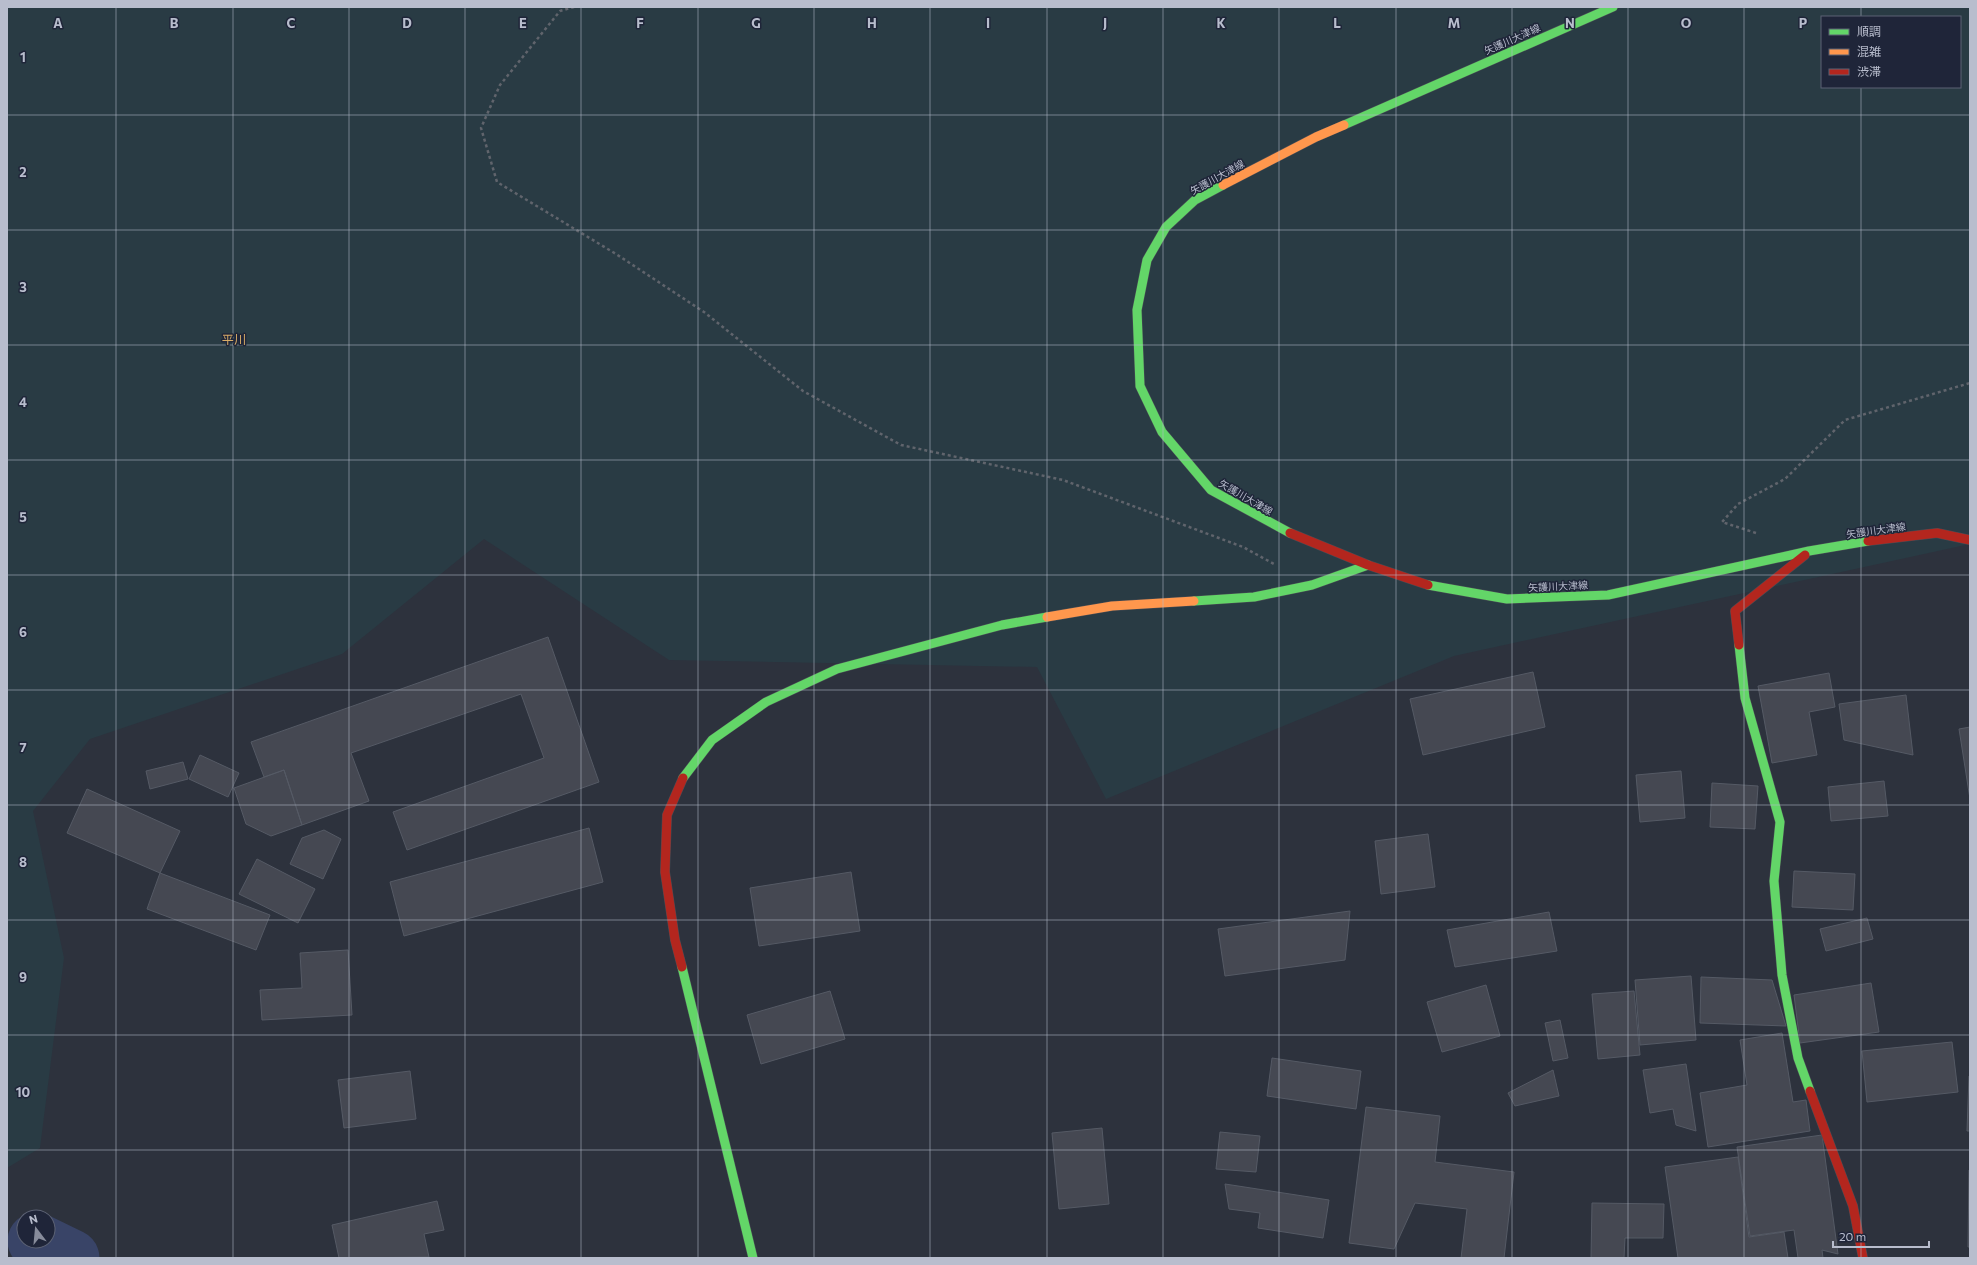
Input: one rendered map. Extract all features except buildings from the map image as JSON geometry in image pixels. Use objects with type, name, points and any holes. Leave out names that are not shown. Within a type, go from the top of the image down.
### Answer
[{"type":"street","name":"矢護川大津線","points":[[1613,7],[1316,137],[1195,200],[1166,227],[1147,260],[1137,310],[1140,386],[1162,432],[1211,490],[1277,527],[1368,565],[1421,584],[1507,600],[1608,595],[1810,551],[1937,534],[1970,540]]},
{"type":"street","points":[[1810,551],[1735,611],[1745,698],[1780,822],[1774,881],[1782,975],[1798,1058],[1853,1206],[1863,1258]]},
{"type":"street","points":[[752,1258],[675,940],[665,872],[667,815],[682,780],[712,740],[766,702],[837,669],[1002,625],[1112,606],[1254,598],[1312,585],[1368,565]]},
{"type":"path","points":[[574,7],[560,11],[500,85],[490,106],[481,128],[497,182],[616,254],[704,312],[803,391],[901,446],[1063,480],[1243,547],[1277,566]]},
{"type":"path","points":[[1758,534],[1722,522],[1738,504],[1785,479],[1845,420],[1970,383]]},
{"type":"shaded area","points":[[7,7],[1970,7],[1970,544],[1454,656],[1106,799],[1037,667],[669,660],[484,539],[342,654],[90,739],[33,811],[64,958],[40,1148],[7,1168]]},
{"type":"waterway","points":[[52,1249],[71,1258]]},
{"type":"traffic: fast","points":[[1344,125],[1613,7]]},
{"type":"traffic: fast","points":[[1223,185],[1195,200],[1166,227],[1147,260],[1137,310],[1140,386],[1162,432],[1211,490],[1290,533]]},
{"type":"traffic: fast","points":[[1428,585],[1507,599],[1608,595],[1809,551],[1868,541]]},
{"type":"traffic: fast","points":[[1194,601],[1254,597],[1312,585],[1368,565]]},
{"type":"traffic: fast","points":[[683,778],[712,740],[766,702],[837,669],[1002,625],[1047,617]]},
{"type":"traffic: fast","points":[[1739,645],[1745,698],[1780,822],[1774,881],[1782,975],[1798,1058],[1810,1091]]},
{"type":"traffic: fast","points":[[682,967],[753,1258]]},
{"type":"traffic: slow","points":[[1223,185],[1316,137],[1344,125]]},
{"type":"traffic: slow","points":[[1047,617],[1112,606],[1194,601]]},
{"type":"traffic: jam","points":[[1290,533],[1368,565],[1428,585]]},
{"type":"traffic: jam","points":[[1868,541],[1937,533],[1970,540]]},
{"type":"traffic: jam","points":[[1739,645],[1735,611],[1805,555]]},
{"type":"traffic: jam","points":[[682,967],[675,940],[665,872],[667,815],[683,778]]},
{"type":"traffic: jam","points":[[1810,1091],[1853,1206],[1863,1258]]},
{"type":"district","name":"平川","points":[[234,339]]}]
